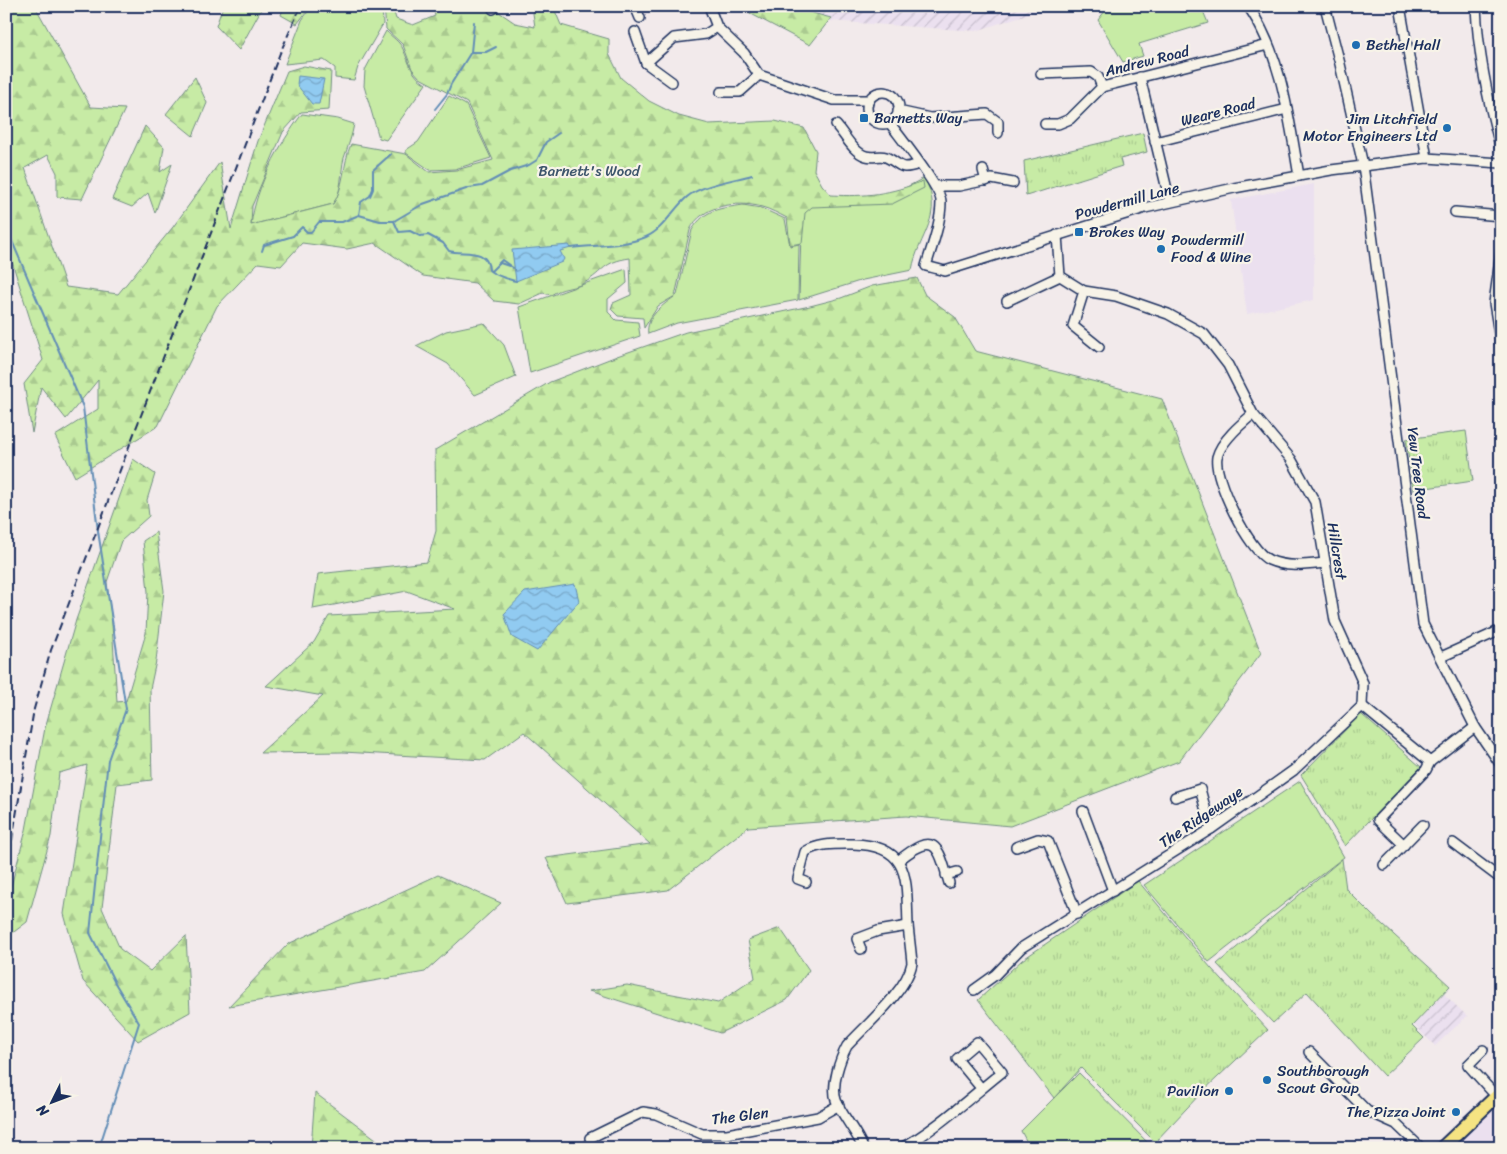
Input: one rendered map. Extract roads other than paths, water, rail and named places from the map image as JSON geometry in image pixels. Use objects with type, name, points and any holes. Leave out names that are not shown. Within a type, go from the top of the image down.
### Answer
[{"type":"highway","points":[[1442,1148],[1499,1094]]},
{"type":"street","points":[[635,6],[640,18]]},
{"type":"street","points":[[709,6],[717,27],[744,53],[759,75],[834,100],[869,100]]},
{"type":"street","points":[[1248,6],[1268,45],[1276,67],[1287,109],[1298,176]]},
{"type":"street","name":"Yew Tree Road","points":[[1325,6],[1363,165],[1423,624],[1475,727],[1501,765]]},
{"type":"street","points":[[1400,6],[1427,158]]},
{"type":"street","points":[[1476,6],[1480,55],[1490,108],[1501,149]]},
{"type":"street","points":[[646,63],[674,38],[706,34],[717,27]]},
{"type":"street","points":[[635,32],[646,63],[672,82]]},
{"type":"street","name":"Andrew Road","points":[[1045,124],[1058,124],[1070,119],[1102,87],[1268,45]]},
{"type":"street","points":[[1041,74],[1091,72],[1098,77],[1102,87]]},
{"type":"street","points":[[721,92],[740,92],[759,75]]},
{"type":"street","points":[[1140,77],[1170,202]]},
{"type":"street","points":[[886,92],[895,98],[898,111],[889,122],[879,123],[871,118],[867,109],[869,100],[876,93],[886,92]]},
{"type":"street","name":"Weare Road","points":[[1155,142],[1287,109]]},
{"type":"street","points":[[898,111],[930,118],[980,113],[998,116],[998,133]]},
{"type":"street","name":"Powdermill Lane","points":[[889,122],[935,186],[942,200],[926,266],[945,270],[1170,202],[1298,176],[1363,165],[1427,158],[1501,162]]},
{"type":"street","points":[[836,125],[858,152],[868,157],[885,156],[900,167],[906,168],[918,164]]},
{"type":"street","points":[[983,170],[986,181]]},
{"type":"street","points":[[935,186],[959,186],[992,179],[1013,183]]},
{"type":"street","points":[[1456,212],[1501,216]]},
{"type":"street","points":[[1057,235],[1060,276]]},
{"type":"street","points":[[1501,252],[1494,304],[1501,346]]},
{"type":"street","points":[[1060,276],[1084,291],[1116,296],[1168,314],[1204,334],[1228,365],[1254,414],[1232,432],[1217,456],[1218,478],[1247,537],[1268,560],[1292,566],[1326,564]]},
{"type":"street","points":[[1007,300],[1060,276]]},
{"type":"street","points":[[1084,291],[1073,326],[1099,348]]},
{"type":"street","name":"Hillcrest","points":[[1254,414],[1291,459],[1315,502],[1335,621],[1363,683],[1362,706]]},
{"type":"street","points":[[1441,657],[1501,630]]},
{"type":"street","points":[[1362,706],[1430,762]]},
{"type":"street","name":"The Ridgewaye","points":[[974,990],[995,975],[1022,948],[1211,829],[1294,770],[1362,706]]},
{"type":"street","points":[[1404,845],[1378,820],[1426,770],[1430,762],[1475,727]]},
{"type":"street","points":[[1175,797],[1200,789],[1211,829]]},
{"type":"street","points":[[1083,811],[1112,891]]},
{"type":"street","points":[[1384,865],[1423,825]]},
{"type":"street","points":[[1016,847],[1038,839],[1048,841],[1077,914]]},
{"type":"street","points":[[1453,843],[1501,879]]},
{"type":"street","points":[[806,882],[798,879],[805,852],[812,847],[867,844],[884,851],[898,861],[906,875],[912,963],[907,980],[847,1046],[840,1062],[836,1085],[836,1099],[863,1148]]},
{"type":"street","points":[[898,861],[916,847],[929,844],[941,854],[947,879],[957,872]]},
{"type":"street","points":[[861,949],[857,939],[878,931],[908,926]]},
{"type":"street","points":[[901,1148],[981,1088],[1002,1072],[978,1042],[958,1059],[981,1088]]},
{"type":"street","points":[[1483,1050],[1468,1065],[1499,1094]]},
{"type":"street","points":[[1309,1052],[1367,1111],[1396,1124],[1421,1148]]},
{"type":"street","name":"The Glen","points":[[590,1138],[643,1112],[656,1114],[702,1134],[727,1134],[818,1117],[839,1104]]},
{"type":"water","points":[[298,76],[324,79],[319,104],[312,104],[297,85]]},
{"type":"water","points":[[569,245],[571,248],[560,251],[564,259],[562,262],[516,281],[512,250]]},
{"type":"water","points":[[575,584],[579,601],[537,651],[512,637],[504,614],[525,592]]},
{"type":"waterway","points":[[471,52],[474,22]]},
{"type":"waterway","points":[[435,109],[447,94],[471,52],[486,52],[496,47]]},
{"type":"waterway","points":[[262,251],[264,245],[293,236],[302,227],[307,232],[311,232],[319,222],[342,222],[359,215],[380,221],[394,221],[423,204],[469,188],[482,186],[510,171],[529,165],[537,160],[546,142],[559,133]]},
{"type":"waterway","points":[[359,215],[361,202],[370,196],[373,189],[373,170],[391,154]]},
{"type":"waterway","points":[[571,248],[619,244],[646,237],[658,229],[682,202],[693,193],[709,186],[752,175]]},
{"type":"waterway","points":[[394,221],[399,232],[410,231],[420,236],[428,235],[443,243],[449,251],[480,255],[488,263],[491,272],[516,281]]},
{"type":"waterway","points":[[6,227],[83,407],[98,531],[126,709],[108,760],[90,933],[115,983],[139,1023],[99,1148]]},
{"type":"waterway","points":[[491,271],[502,260],[513,268]]},
{"type":"waterway","points":[[500,263],[509,266]]},
{"type":"railway","points":[[6,876],[34,709],[51,650],[280,53],[301,6]]},
{"type":"place","name":"Bethel Hall","points":[[1356,45]]},
{"type":"place","name":"Barnetts Way","points":[[864,118]]},
{"type":"place","name":"Jim Litchfield Motor Engineers Ltd","points":[[1447,128]]},
{"type":"place","name":"Brokes Way","points":[[1079,232]]},
{"type":"place","name":"Powdermill Food & Wine","points":[[1161,249]]},
{"type":"place","name":"Southborough Scout Group","points":[[1267,1080]]},
{"type":"place","name":"Pavilion","points":[[1229,1091]]},
{"type":"place","name":"The Pizza Joint","points":[[1456,1112]]},
{"type":"park label","name":"Barnett's Wood","points":[[589,171]]}]
